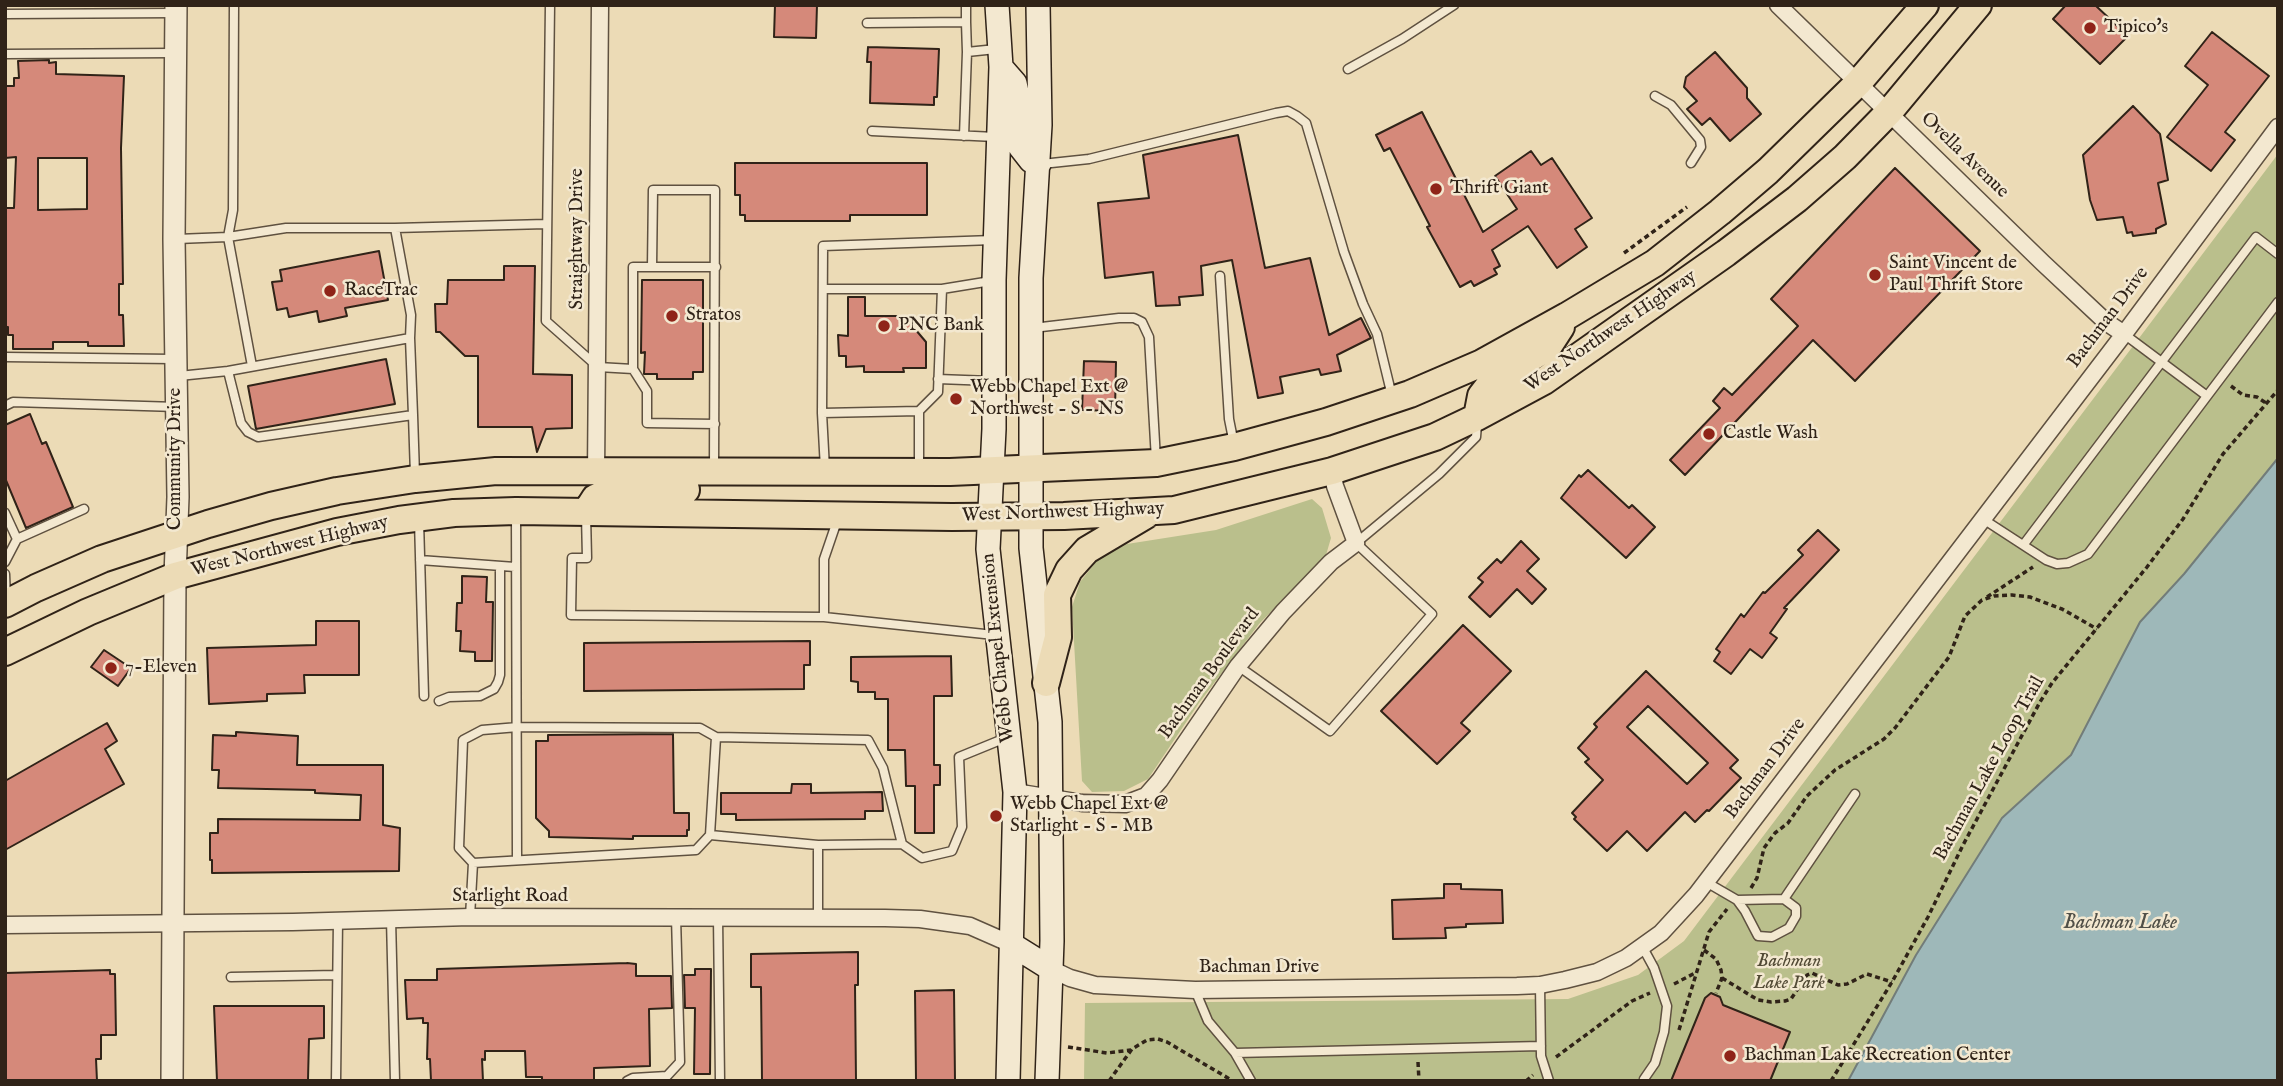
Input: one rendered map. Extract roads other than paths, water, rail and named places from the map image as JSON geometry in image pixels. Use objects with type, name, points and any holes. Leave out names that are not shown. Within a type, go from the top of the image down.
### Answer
[{"type":"main road","name":"Webb Chapel Extension","points":[[998,5],[1000,58],[988,549],[1015,792],[1008,1081]]},
{"type":"main road","points":[[1038,5],[1040,125],[1030,328],[1031,548],[1050,722],[1051,969],[1047,1081]]},
{"type":"main road","name":"West Northwest Highway","points":[[6,604],[102,559],[176,535],[271,506],[337,491],[415,479],[496,471],[919,472],[1156,463],[1234,447],[1326,422],[1393,400],[1482,363],[1654,263],[1768,171],[1858,83],[1925,5]]},
{"type":"main road","name":"West Northwest Highway","points":[[5,652],[88,612],[175,576],[337,533],[454,513],[516,511],[1031,516],[1153,511],[1194,505],[1332,471],[1435,437],[1477,417],[1554,374],[1726,253],[1797,199],[1845,157],[1889,113],[1978,5]]},
{"type":"main road","points":[[1000,58],[1015,83],[1019,102],[1020,147],[1031,161],[1039,164]]},
{"type":"main road","points":[[1477,417],[1480,396],[1491,383],[1548,347],[1567,316]]},
{"type":"main road","points":[[586,512],[589,504],[601,494],[689,490],[714,472]]},
{"type":"main road","points":[[1046,683],[1058,637],[1058,595],[1069,570],[1087,550],[1153,511]]},
{"type":"main road","points":[[1011,944],[1051,969]]},
{"type":"street","name":"Straightway Drive","points":[[596,472],[600,5]]},
{"type":"street","name":"Ovella Avenue","points":[[1778,5],[2043,263],[2106,322],[2124,334]]},
{"type":"street","name":"Community Drive","points":[[172,1081],[177,407],[174,239],[176,9]]},
{"type":"street","name":"Bachman Drive","points":[[1051,969],[1095,985],[1195,989],[1540,985],[1597,972],[1626,958],[1681,914],[2124,334],[2278,127]]},
{"type":"street","points":[[1332,471],[1356,542]]},
{"type":"street","name":"Bachman Boulevard","points":[[1015,792],[1082,803],[1125,804],[1146,796],[1160,780],[1238,666],[1283,612],[1331,562],[1356,542]]},
{"type":"street","name":"Starlight Road","points":[[5,925],[470,917],[920,919],[970,926],[1011,944]]},
{"type":"lane","points":[[234,5],[233,210],[229,237],[252,366]]},
{"type":"lane","points":[[550,5],[545,321],[598,367],[633,369]]},
{"type":"lane","points":[[964,136],[966,5]]},
{"type":"lane","points":[[1348,69],[1402,39],[1454,5]]},
{"type":"lane","points":[[5,14],[176,9]]},
{"type":"lane","points":[[867,23],[966,22]]},
{"type":"lane","points":[[967,51],[1000,58]]},
{"type":"lane","points":[[5,54],[176,54]]},
{"type":"lane","points":[[1655,96],[1671,104],[1700,140],[1701,147],[1691,163]]},
{"type":"lane","points":[[1039,164],[1089,159],[1276,113],[1288,111],[1297,116],[1306,123],[1344,252],[1377,334],[1393,400]]},
{"type":"lane","points":[[872,131],[998,137]]},
{"type":"lane","points":[[652,267],[653,190],[715,190],[714,472]]},
{"type":"lane","points":[[174,239],[229,237],[286,228],[546,224]]},
{"type":"lane","points":[[395,228],[411,315],[415,479]]},
{"type":"lane","points":[[2024,544],[2256,237],[2278,254]]},
{"type":"lane","points":[[826,472],[822,413],[823,246],[996,240]]},
{"type":"lane","points":[[715,424],[647,423],[647,391],[633,369],[632,267],[716,267]]},
{"type":"lane","points":[[1220,276],[1229,419],[1234,447]]},
{"type":"lane","points":[[822,289],[942,289],[995,281]]},
{"type":"lane","points":[[822,413],[919,411],[938,392],[942,289]]},
{"type":"lane","points":[[1983,519],[2046,560],[2057,564],[2068,563],[2088,554],[2278,302]]},
{"type":"lane","points":[[1030,328],[1119,318],[1134,318],[1142,322],[1149,337],[1156,463]]},
{"type":"lane","points":[[2124,334],[2207,396]]},
{"type":"lane","points":[[5,357],[228,371],[410,338]]},
{"type":"lane","points":[[228,371],[241,423],[248,432],[258,437],[413,415]]},
{"type":"lane","points":[[938,379],[994,381]]},
{"type":"lane","points":[[5,406],[13,402],[177,407]]},
{"type":"lane","points":[[919,411],[919,472]]},
{"type":"lane","points":[[1238,666],[1330,731],[1432,614],[1356,542],[1439,474],[1468,446],[1476,437],[1477,417]]},
{"type":"lane","points":[[5,562],[17,539],[84,509]]},
{"type":"lane","points":[[516,511],[517,860]]},
{"type":"lane","points":[[586,512],[587,558],[572,558],[571,615],[824,617],[998,636]]},
{"type":"lane","points":[[5,513],[17,539]]},
{"type":"lane","points":[[824,617],[824,559],[839,515]]},
{"type":"lane","points":[[419,518],[424,696]]},
{"type":"lane","points":[[420,560],[515,567]]},
{"type":"lane","points":[[439,701],[449,697],[480,696],[494,689],[498,682],[500,566]]},
{"type":"lane","points":[[5,574],[6,604]]},
{"type":"lane","points":[[470,917],[473,863],[459,848],[463,740],[482,730],[518,727],[700,728],[716,737],[868,740],[883,768],[902,844]]},
{"type":"lane","points":[[473,863],[696,850],[710,835],[716,737]]},
{"type":"lane","points":[[710,835],[818,845],[902,844],[922,858],[951,850],[962,827],[959,757],[1009,737]]},
{"type":"lane","points":[[1784,899],[1855,794]]},
{"type":"lane","points":[[818,845],[818,918]]},
{"type":"lane","points":[[1706,882],[1737,900],[1758,936],[1772,937],[1789,928],[1796,916],[1797,908],[1784,899],[1737,900]]},
{"type":"lane","points":[[627,1081],[633,1078],[667,1076],[680,1062],[676,917]]},
{"type":"lane","points":[[718,918],[720,1081]]},
{"type":"lane","points":[[391,919],[395,1081]]},
{"type":"lane","points":[[336,1081],[338,921]]},
{"type":"lane","points":[[1642,946],[1662,988],[1667,1006],[1664,1032],[1654,1063],[1644,1079]]},
{"type":"lane","points":[[231,977],[337,975]]},
{"type":"lane","points":[[1540,985],[1541,1046],[1543,1067],[1549,1081]]},
{"type":"lane","points":[[1195,989],[1208,1021],[1235,1053],[1251,1081]]},
{"type":"lane","points":[[1235,1053],[1541,1046]]},
{"type":"water","name":"Bachman Lake","points":[[2278,458],[2278,1081],[1848,1081],[1916,955],[2002,818],[2071,755],[2140,622],[2184,574]]},
{"type":"place","name":"Tipico's","points":[[2090,28]]},
{"type":"place","name":"Thrift Giant","points":[[1436,189]]},
{"type":"place","name":"Saint Vincent de Paul Thrift Store","points":[[1875,275]]},
{"type":"place","name":"RaceTrac","points":[[330,291]]},
{"type":"place","name":"Stratos","points":[[672,316]]},
{"type":"place","name":"PNC Bank","points":[[884,326]]},
{"type":"place","name":"Webb Chapel Ext @ Northwest - S - NS","points":[[956,399]]},
{"type":"place","name":"Castle Wash","points":[[1709,434]]},
{"type":"place","name":"7-Eleven","points":[[111,668]]},
{"type":"place","name":"Webb Chapel Ext @ Starlight - S - MB","points":[[996,816]]},
{"type":"place","name":"Bachman Lake Recreation Center","points":[[1730,1056]]},
{"type":"park label","name":"Bachman Lake Park","points":[[1789,973]]}]
